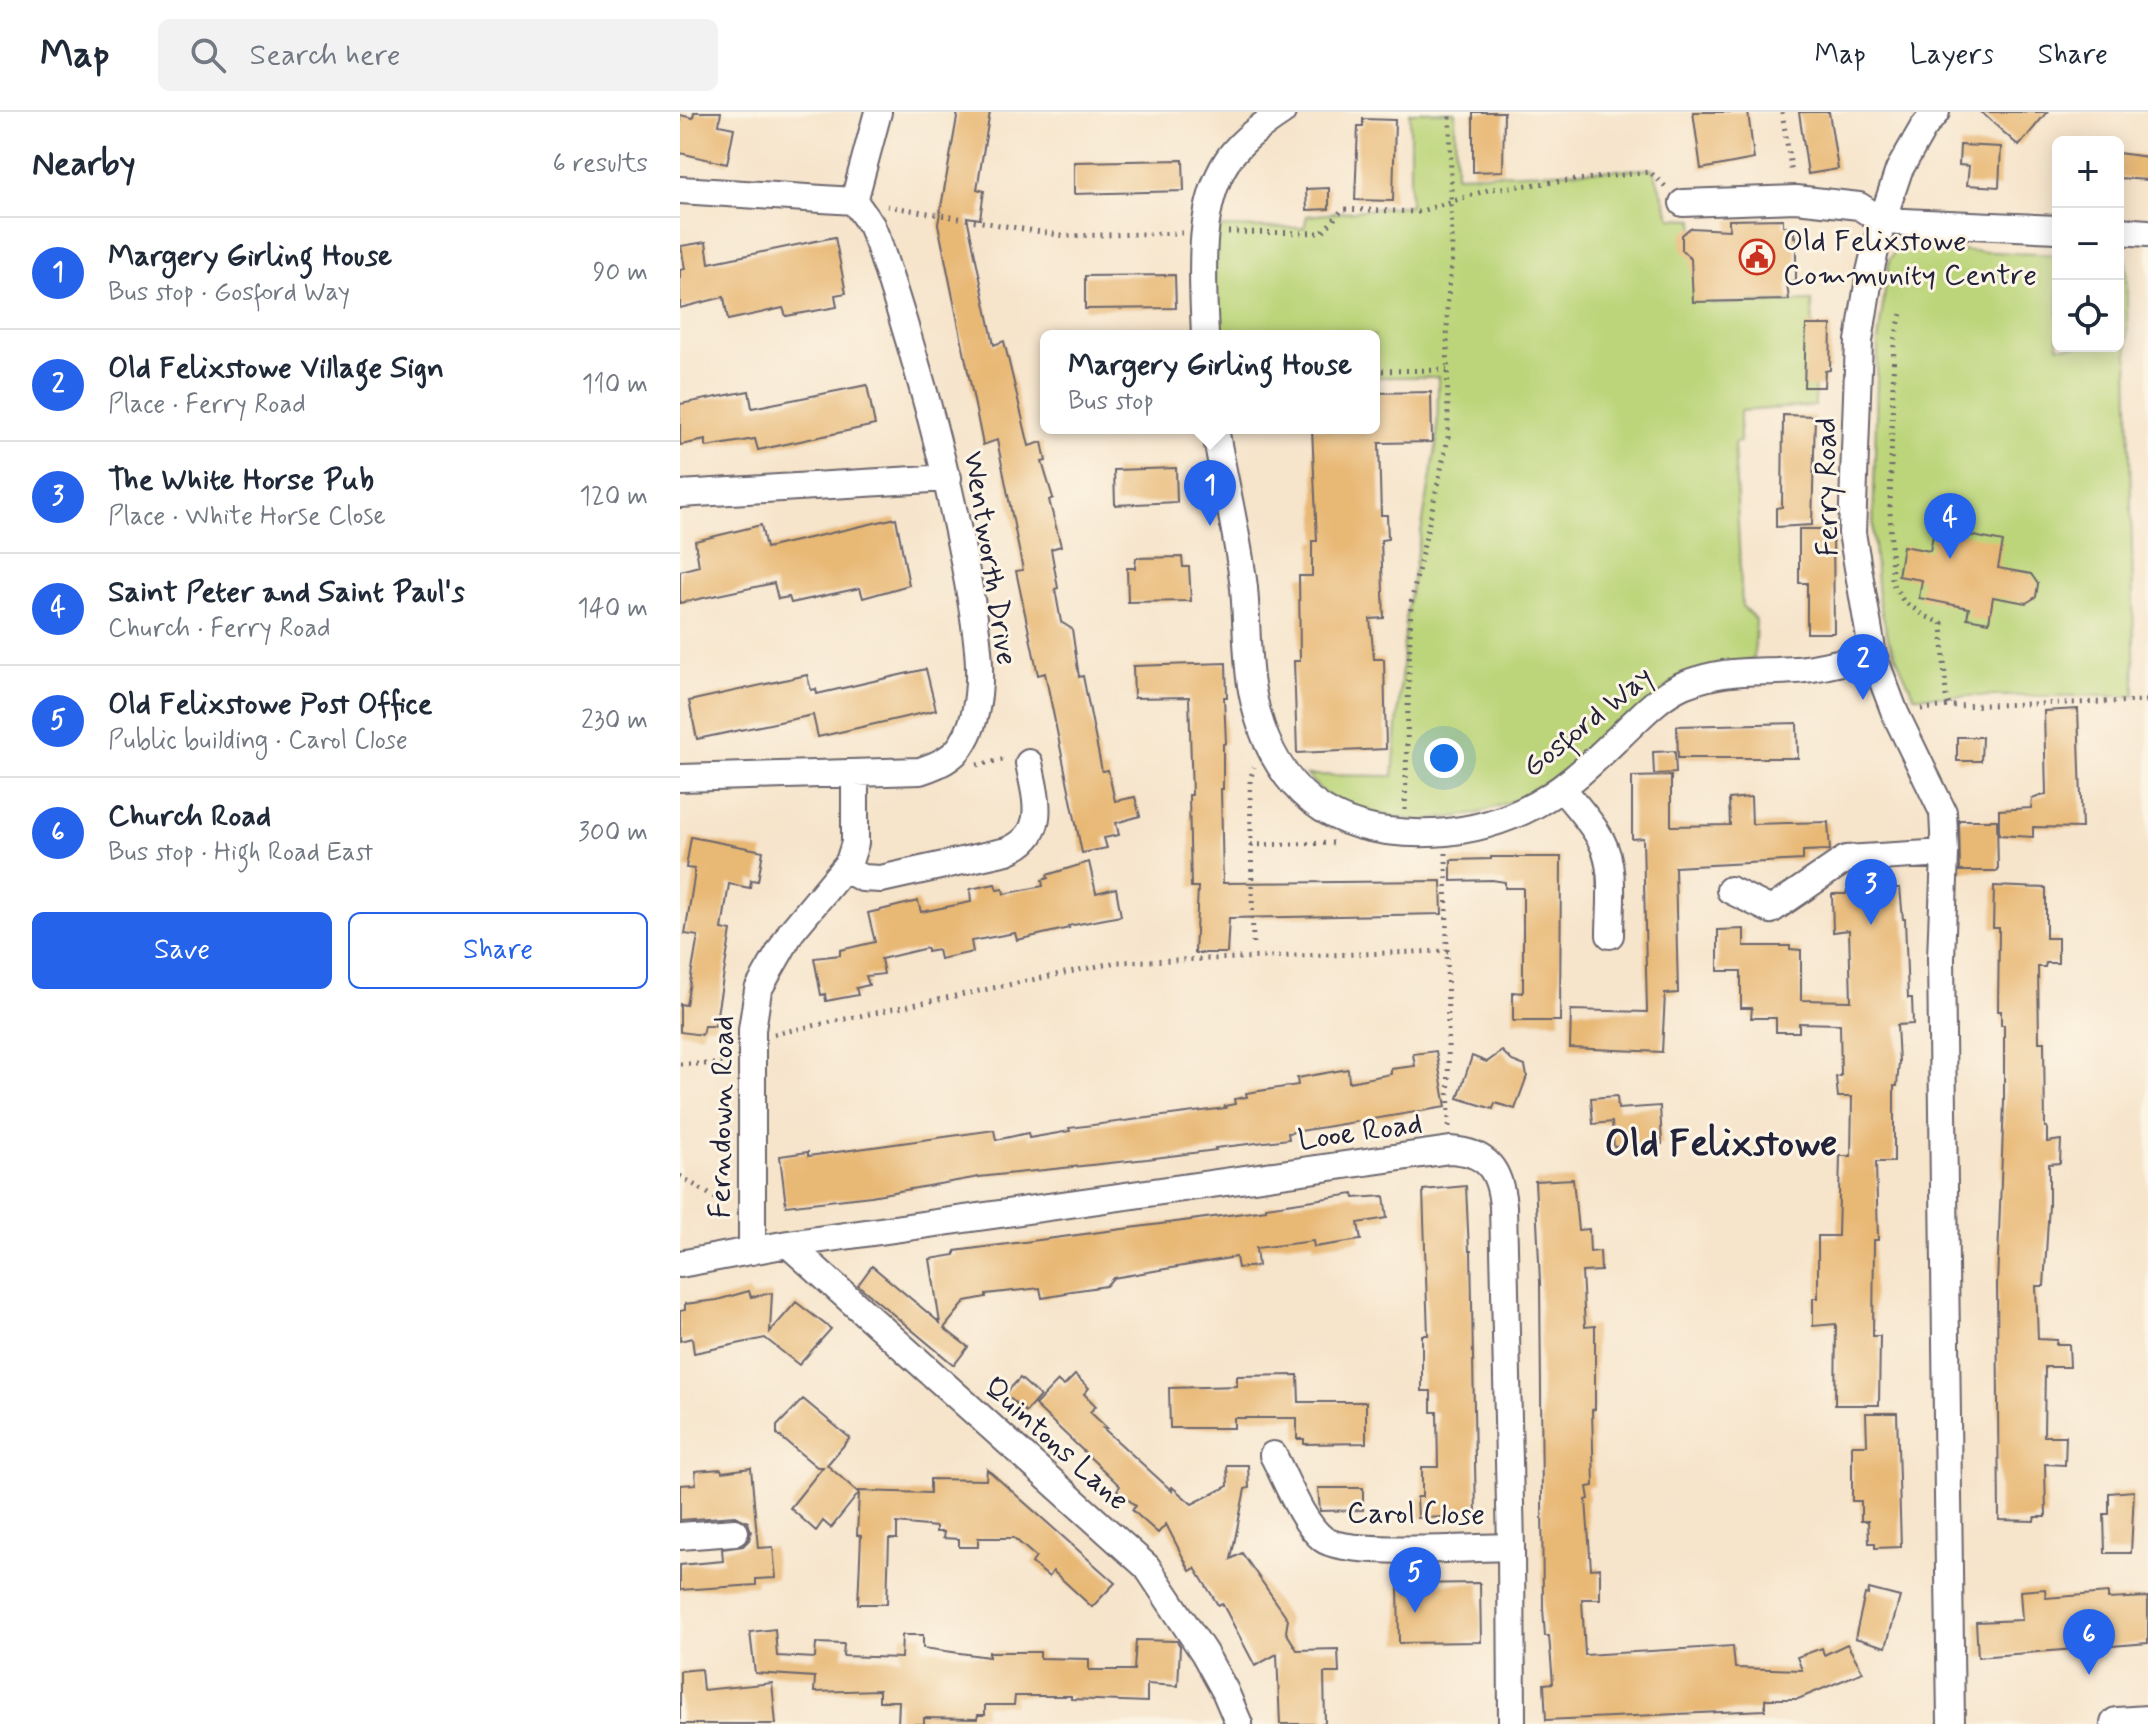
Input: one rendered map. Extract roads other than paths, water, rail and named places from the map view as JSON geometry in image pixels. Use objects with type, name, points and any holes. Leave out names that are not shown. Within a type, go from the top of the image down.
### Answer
[{"type":"street","points":[[680,190],[854,201],[878,112]]},
{"type":"street","points":[[1205,330],[1207,232],[1212,200],[1228,161],[1255,132],[1282,112]]},
{"type":"street","name":"Ferry Road","points":[[1936,112],[1899,170],[1882,221],[1870,272],[1859,341],[1852,533],[1873,655],[1895,713],[1943,812],[1945,853],[1941,958],[1951,1724]]},
{"type":"street","points":[[1683,203],[1796,199],[1859,206],[1882,221],[2052,229]]},
{"type":"street","name":"Wentworth Drive","points":[[854,201],[871,225],[878,242],[926,392],[948,478],[969,589],[979,670],[974,710],[964,742],[944,761],[920,771],[855,774]]},
{"type":"street","points":[[2124,231],[2148,233]]},
{"type":"street","name":"Gosford Way","points":[[1216,434],[1242,576],[1251,682],[1264,736],[1291,783],[1311,802],[1335,817],[1363,827],[1404,833],[1446,832],[1474,828],[1506,818],[1562,788],[1649,708],[1675,689],[1730,672],[1798,670],[1873,655]]},
{"type":"street","points":[[680,494],[948,478]]},
{"type":"street","points":[[845,869],[862,878],[881,879],[1022,845],[1032,832],[1038,808],[1029,763]]},
{"type":"street","points":[[680,778],[855,774]]},
{"type":"street","name":"Ferndown Road","points":[[752,1251],[754,1009],[761,982],[791,932],[845,869],[855,843],[855,774]]},
{"type":"street","points":[[1562,788],[1600,838],[1606,852],[1610,870],[1610,935]]},
{"type":"street","points":[[1730,890],[1771,910],[1846,859],[1945,853]]},
{"type":"street","name":"Looe Road","points":[[680,1264],[788,1244],[1450,1150],[1462,1151],[1484,1161],[1496,1173],[1501,1187],[1511,1547],[1512,1724]]},
{"type":"street","name":"Quintons Lane","points":[[788,1244],[1147,1567],[1204,1653],[1239,1724]]},
{"type":"street","name":"Carol Close","points":[[1273,1455],[1310,1526],[1321,1538],[1335,1546],[1366,1549],[1511,1547]]},
{"type":"street","points":[[680,1536],[735,1532]]},
{"type":"street","points":[[2117,1724],[2148,1722]]},
{"type":"place","name":"Old Felixstowe Community Centre","points":[[1757,257]]},
{"type":"place","name":"Margery Girling House","points":[[1210,526]]},
{"type":"place","name":"Saint Peter and Saint Paul's","points":[[1950,559]]},
{"type":"place","name":"Old Felixstowe Village Sign","points":[[1863,700]]},
{"type":"place","name":"The White Horse Pub","points":[[1871,925]]},
{"type":"place","name":"Old Felixstowe Post Office","points":[[1415,1613]]},
{"type":"place","name":"Church Road","points":[[2089,1675]]},
{"type":"district","name":"Old Felixstowe","points":[[1721,1142]]}]
